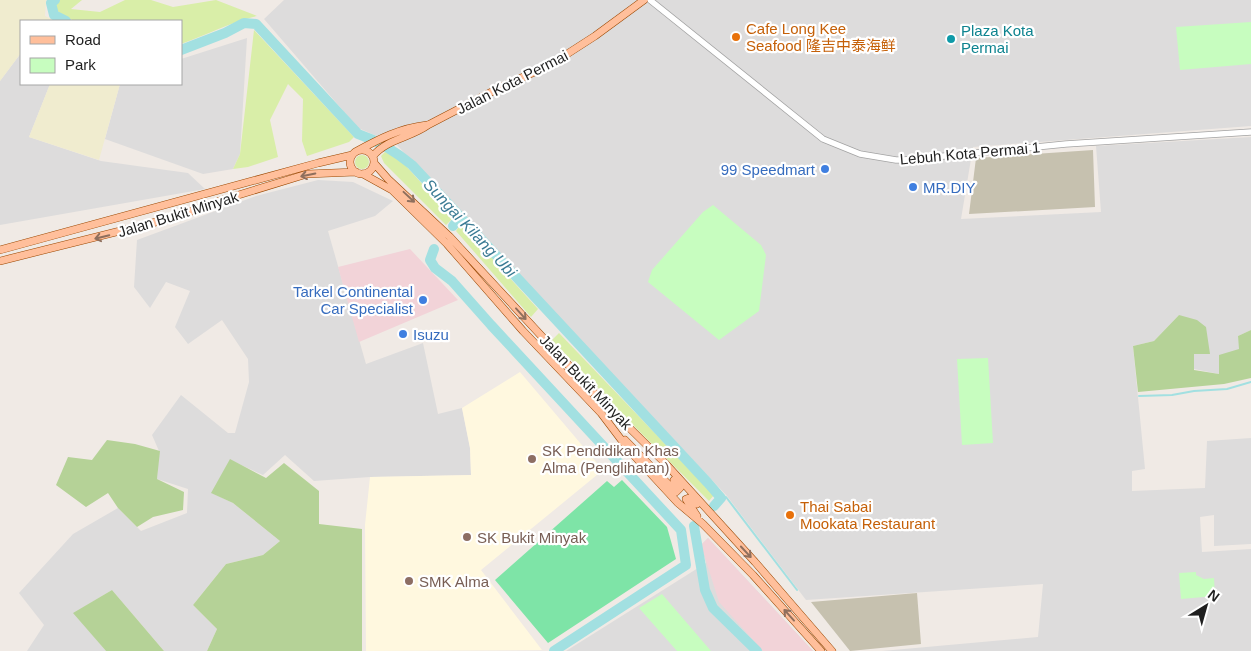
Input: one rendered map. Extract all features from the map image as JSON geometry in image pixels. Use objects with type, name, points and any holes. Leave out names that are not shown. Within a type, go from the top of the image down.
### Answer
[{"type":"main road","name":"Jalan Kota Permai","points":[[354,154],[370,144],[392,137],[418,133],[428,125],[499,88],[550,65],[595,36],[644,0]]},
{"type":"main road","name":"Jalan Kota Permai","points":[[374,160],[378,150],[392,137]]},
{"type":"main road","points":[[365,150],[374,160],[371,170],[360,173],[350,164],[354,154],[365,150]]},
{"type":"main road","name":"Jalan Bukit Minyak","points":[[0,250],[354,154]]},
{"type":"main road","name":"Jalan Bukit Minyak","points":[[374,160],[470,258],[542,337],[713,516],[832,651]]},
{"type":"main road","name":"Jalan Bukit Minyak","points":[[0,261],[176,217],[222,200],[307,174],[360,173],[392,190],[447,244],[523,331],[600,413],[629,450],[678,503],[703,524],[753,575],[821,651]]},
{"type":"main road","points":[[618,435],[634,448],[674,491],[678,492],[680,488],[640,439]]},
{"type":"main road","points":[[703,524],[686,501],[688,498],[713,516]]},
{"type":"street","name":"Lebuh Kota Permai 1","points":[[650,0],[823,138],[860,154],[904,160],[1066,144],[1251,132]]},
{"type":"shaded area","points":[[0,0],[46,0],[45,16],[53,20],[20,20],[20,54],[0,81]]},
{"type":"shaded area","points":[[284,0],[1251,0],[1251,126],[973,147],[961,219],[1101,212],[1096,146],[1251,137],[1251,330],[1238,336],[1240,349],[1219,374],[1194,369],[1194,354],[1210,354],[1179,315],[1154,341],[1133,346],[1145,469],[1132,471],[1132,491],[1205,488],[1207,441],[1251,438],[1251,544],[1214,546],[1214,515],[1200,517],[1202,552],[1251,549],[1251,651],[882,651],[1038,637],[1043,584],[806,600],[727,496],[396,144],[358,128],[264,19]]},
{"type":"shaded area","points":[[247,38],[240,154],[233,169],[203,174],[105,139],[120,85],[182,85],[182,59]]},
{"type":"shaded area","points":[[20,54],[20,85],[50,85],[29,137],[101,161],[188,173],[205,189],[0,225],[0,81]]},
{"type":"shaded area","points":[[50,85],[120,85],[99,160],[29,137]]},
{"type":"shaded area","points":[[1093,150],[1095,207],[969,214],[976,158]]},
{"type":"shaded area","points":[[318,180],[353,182],[393,201],[375,216],[328,231],[366,364],[423,343],[438,414],[462,408],[470,448],[471,475],[370,477],[314,481],[285,455],[263,475],[230,460],[212,493],[233,503],[280,541],[263,555],[226,564],[193,605],[217,629],[207,651],[164,651],[112,590],[74,613],[106,651],[27,651],[44,625],[19,593],[73,534],[118,508],[141,531],[187,513],[188,489],[157,479],[159,451],[152,435],[181,395],[228,433],[235,433],[249,382],[248,359],[222,320],[188,344],[175,327],[190,291],[166,282],[150,308],[134,287],[137,240],[256,196]]},
{"type":"shaded area","points":[[410,249],[458,300],[359,342],[338,267]]},
{"type":"shaded area","points":[[520,372],[603,470],[481,570],[542,650],[366,651],[365,525],[370,477],[471,475],[470,448],[462,408]]},
{"type":"shaded area","points":[[708,538],[813,651],[566,651],[706,563],[701,545]]},
{"type":"shaded area","points":[[708,538],[813,651],[763,651],[719,602],[701,545]]},
{"type":"shaded area","points":[[917,593],[921,644],[850,651],[811,602]]},
{"type":"green space","points":[[60,0],[82,0],[71,9],[100,12],[125,0],[151,0],[173,7],[216,0],[257,16],[182,44],[182,20],[73,20],[62,15],[57,10],[56,4]]},
{"type":"green space","points":[[1251,22],[1251,64],[1180,70],[1176,27]]},
{"type":"green space","points":[[254,30],[354,137],[349,142],[307,156],[302,141],[303,99],[288,84],[270,120],[278,157],[248,167],[233,169],[240,154]]},
{"type":"green space","points":[[385,152],[397,156],[453,218],[446,225],[384,163],[381,156]]},
{"type":"green space","points":[[362,155],[367,157],[369,162],[367,167],[362,169],[357,167],[355,162],[357,157]]},
{"type":"green space","points":[[713,205],[761,245],[766,255],[759,311],[719,340],[648,282],[652,270],[703,212]]},
{"type":"green space","points":[[461,224],[538,309],[531,317],[456,231]]},
{"type":"green space","points":[[1179,315],[1197,320],[1206,327],[1210,354],[1194,354],[1194,370],[1219,374],[1219,355],[1239,349],[1238,336],[1251,330],[1251,378],[1224,384],[1138,392],[1133,346],[1154,341]]},
{"type":"green space","points":[[559,333],[714,495],[709,501],[608,400],[609,398],[606,394],[552,340]]},
{"type":"green space","points":[[988,358],[993,443],[962,445],[957,359]]},
{"type":"green space","points":[[107,440],[135,444],[160,451],[157,479],[184,492],[183,510],[153,517],[137,527],[118,508],[108,493],[86,507],[56,485],[68,457],[92,460]]},
{"type":"green space","points":[[230,459],[266,478],[284,463],[319,491],[319,524],[362,529],[362,651],[207,651],[217,629],[193,605],[226,564],[263,555],[280,541],[233,503],[211,493]]},
{"type":"green space","points":[[622,480],[667,527],[676,559],[548,643],[495,580],[607,481],[614,487]]},
{"type":"green space","points":[[1196,572],[1196,575],[1204,579],[1214,578],[1215,596],[1181,599],[1179,573]]},
{"type":"green space","points":[[112,590],[164,651],[106,651],[73,613]]},
{"type":"green space","points":[[662,594],[711,651],[677,651],[639,608]]},
{"type":"waterway","name":"Sungai Kilang Ubi","points":[[55,0],[51,3],[54,15],[64,20]]},
{"type":"waterway","name":"Sungai Kilang Ubi","points":[[182,50],[225,33],[244,23],[256,24],[358,134],[386,147],[412,165],[708,483],[721,498],[714,506]]},
{"type":"waterway","points":[[453,226],[460,217]]},
{"type":"waterway","points":[[434,249],[430,260],[435,268],[452,281],[681,530],[686,565],[554,651]]},
{"type":"waterway","points":[[1139,396],[1172,395],[1194,391],[1227,389],[1251,382]]},
{"type":"waterway","points":[[721,498],[726,497],[797,590]]},
{"type":"waterway","name":"Sungai Kilang Ubi","points":[[694,526],[705,590],[713,608],[757,651]]},
{"type":"place","name":"Cafe Long Kee Seafood 隆吉中泰海鲜","points":[[736,37]]},
{"type":"place","name":"Plaza Kota Permai","points":[[951,39]]},
{"type":"place","name":"99 Speedmart","points":[[825,169]]},
{"type":"place","name":"MR.DIY","points":[[913,187]]},
{"type":"place","name":"Tarkel Continental Car Specialist","points":[[423,300]]},
{"type":"place","name":"Isuzu","points":[[403,334]]},
{"type":"place","name":"SK Pendidikan Khas Alma (Penglihatan)","points":[[532,459]]},
{"type":"place","name":"Thai Sabai Mookata Restaurant","points":[[790,515]]},
{"type":"place","name":"SK Bukit Minyak","points":[[467,537]]},
{"type":"place","name":"SMK Alma","points":[[409,581]]}]
